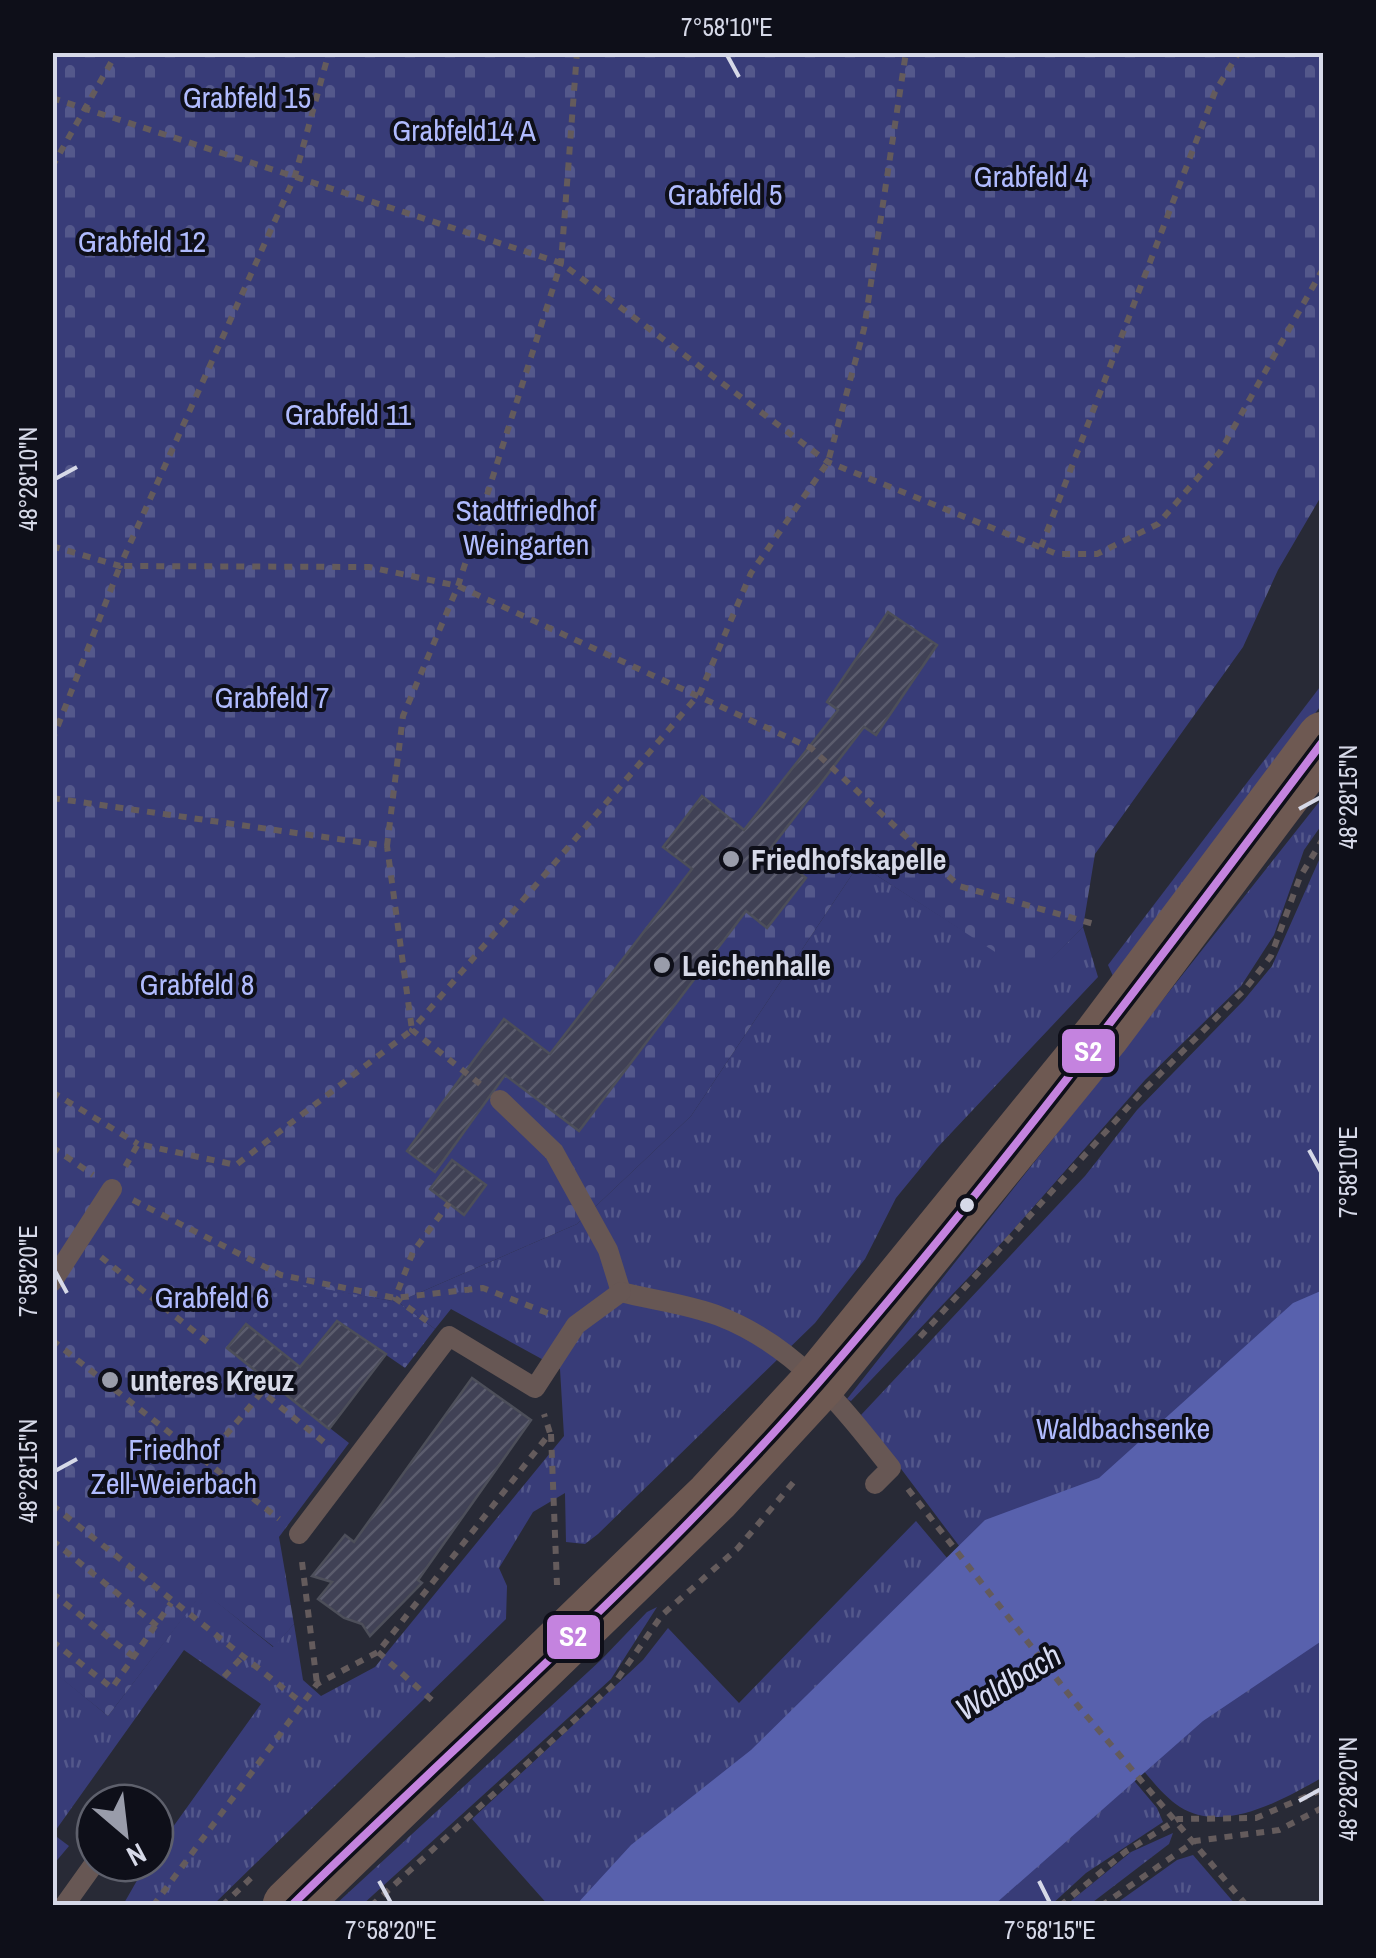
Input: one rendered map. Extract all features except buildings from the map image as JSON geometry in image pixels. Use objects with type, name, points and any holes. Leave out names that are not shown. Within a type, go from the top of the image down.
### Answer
[{"type":"street","points":[[290,1906],[713,1496],[820,1381],[1102,1035],[1324,739]]},
{"type":"lane","points":[[500,1100],[554,1152],[608,1250],[620,1292]]},
{"type":"lane","points":[[52,1282],[112,1188]]},
{"type":"lane","points":[[299,1534],[448,1336],[535,1388],[576,1324],[620,1292],[720,1316],[792,1356],[820,1381],[892,1468],[875,1484]]},
{"type":"lane","points":[[64,1906],[80,1883]]},
{"type":"path","points":[[52,167],[116,52]]},
{"type":"path","points":[[52,741],[120,566],[295,176],[329,52]]},
{"type":"path","points":[[500,1100],[412,1030],[387,846],[403,716],[458,586],[561,262],[578,52]]},
{"type":"path","points":[[52,1092],[138,1144],[236,1165],[412,1030],[700,693],[751,573],[828,462],[864,329],[906,52]]},
{"type":"path","points":[[1041,548],[1215,92],[1239,52]]},
{"type":"path","points":[[52,98],[561,262],[828,462],[1057,554],[1097,554],[1158,524],[1220,452],[1324,266]]},
{"type":"path","points":[[52,546],[120,566],[369,566],[458,586],[700,693],[811,748],[959,886],[1094,924]]},
{"type":"path","points":[[52,798],[387,846]]},
{"type":"path","points":[[911,1346],[1138,1095],[1246,988],[1271,956],[1300,877],[1324,838]]},
{"type":"path","points":[[112,1188],[138,1144]]},
{"type":"path","points":[[52,1147],[112,1188],[256,1266],[396,1298],[483,1288],[576,1324]]},
{"type":"path","points":[[396,1298],[413,1252],[449,1203]]},
{"type":"path","points":[[80,1241],[210,1344]]},
{"type":"path","points":[[396,1298],[448,1336]]},
{"type":"path","points":[[52,1340],[299,1534],[317,1684]]},
{"type":"path","points":[[535,1388],[550,1433],[557,1585]]},
{"type":"path","points":[[205,1460],[262,1392],[351,1463]]},
{"type":"path","points":[[153,1906],[317,1684],[378,1652],[550,1433]]},
{"type":"path","points":[[892,1468],[1074,1701],[1178,1819],[1247,1906]]},
{"type":"path","points":[[372,1906],[614,1684],[662,1615],[738,1548],[800,1472]]},
{"type":"path","points":[[52,1505],[302,1703]]},
{"type":"path","points":[[52,1540],[157,1626]]},
{"type":"path","points":[[52,1593],[134,1658]]},
{"type":"path","points":[[52,1641],[112,1688],[171,1603]]},
{"type":"path","points":[[378,1652],[436,1704]]},
{"type":"path","points":[[224,1678],[242,1657]]},
{"type":"path","points":[[1060,1906],[1125,1852],[1178,1819],[1256,1818],[1324,1789]]},
{"type":"path","points":[[1101,1906],[1195,1841],[1279,1830],[1324,1807]]},
{"type":"green space","name":"Stadtfriedhof Weingarten","points":[[52,53],[1324,53],[1323,493],[1278,570],[1243,647],[1095,854],[1083,927],[1034,977],[859,864],[691,1116],[577,1224],[398,1302],[280,1282],[227,1348],[349,1443],[279,1537],[294,1624],[274,1647],[203,1592],[108,1716],[52,1671]]},
{"type":"green space","points":[[1323,683],[1323,703],[1113,976],[1108,965]]},
{"type":"green space","points":[[1323,797],[1323,823],[1304,850],[1274,935],[1241,986],[1145,1080],[1007,1237],[851,1401],[847,1399]]},
{"type":"green space","name":"Waldbachsenke","points":[[1323,851],[1323,1777],[1254,1810],[1216,1817],[1197,1815],[1171,1801],[1155,1784],[1017,1621],[861,1415],[1085,1176],[1137,1110],[1272,966]]},
{"type":"green space","points":[[859,864],[1034,976],[1083,927],[1098,977],[937,1148],[896,1198],[865,1259],[815,1323],[585,1544],[566,1542],[565,1493],[533,1512],[499,1568],[507,1586],[506,1619],[213,1905],[123,1905],[136,1883],[175,1883],[175,1824],[261,1704],[184,1650],[89,1783],[75,1783],[75,1803],[53,1834],[53,1671],[108,1716],[203,1591],[273,1647],[294,1624],[303,1680],[321,1696],[375,1667],[564,1436],[560,1369],[451,1309],[435,1329],[398,1302],[577,1224],[691,1116]]},
{"type":"green space","points":[[280,1281],[398,1302],[435,1329],[405,1368],[337,1321],[300,1367],[246,1324]]},
{"type":"green space","points":[[916,1521],[1157,1808],[1163,1822],[1086,1873],[1051,1905],[549,1906],[472,1819],[643,1660],[668,1628],[739,1703]]},
{"type":"green space","points":[[657,1607],[611,1679],[362,1905],[335,1905],[601,1660],[647,1612]]},
{"type":"green space","points":[[1173,1833],[1169,1844],[1089,1905],[1066,1905],[1131,1852]]},
{"type":"green space","points":[[53,1834],[69,1846],[53,1865]]},
{"type":"green space","points":[[1193,1855],[1236,1905],[1114,1905],[1177,1860]]},
{"type":"water","name":"Waldbach","points":[[1323,1290],[1323,1640],[1203,1721],[994,1905],[576,1905],[631,1845],[751,1750],[985,1520],[1099,1478],[1293,1303]]},
{"type":"transit line","name":"S2","points":[[291,1906],[628,1583],[820,1381],[1015,1145],[1324,740]]},
{"type":"place","name":"Friedhofskapelle","points":[[731,859]]},
{"type":"place","name":"Leichenhalle","points":[[662,965]]},
{"type":"place","name":"unteres Kreuz","points":[[110,1380]]},
{"type":"park label","name":"Grabfeld 15","points":[[247,97]]},
{"type":"park label","name":"Grabfeld14 A","points":[[464,130]]},
{"type":"park label","name":"Grabfeld 4","points":[[1031,176]]},
{"type":"park label","name":"Grabfeld 5","points":[[725,194]]},
{"type":"park label","name":"Grabfeld 12","points":[[142,241]]},
{"type":"park label","name":"Grabfeld 11","points":[[348,414]]},
{"type":"park label","name":"Grabfeld 7","points":[[272,697]]},
{"type":"park label","name":"Grabfeld 8","points":[[197,984]]},
{"type":"park label","name":"Grabfeld 6","points":[[212,1297]]},
{"type":"park label","name":"Friedhof Zell-Weierbach","points":[[174,1466]]}]
